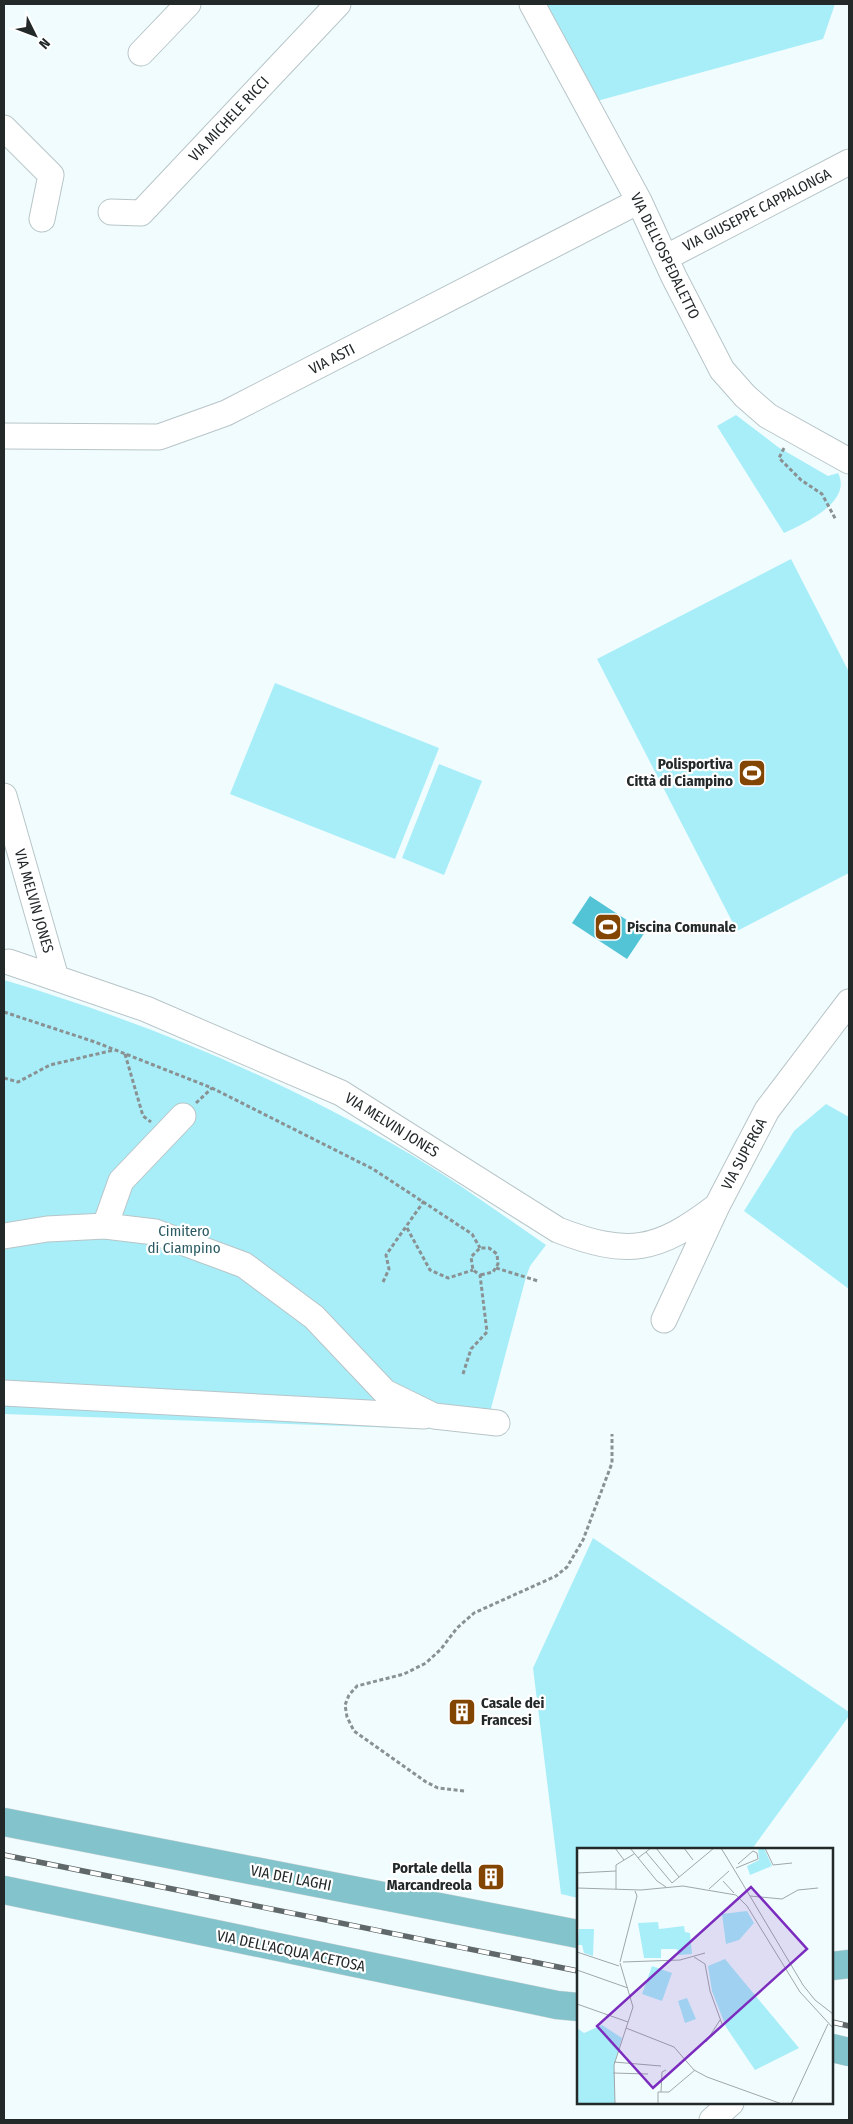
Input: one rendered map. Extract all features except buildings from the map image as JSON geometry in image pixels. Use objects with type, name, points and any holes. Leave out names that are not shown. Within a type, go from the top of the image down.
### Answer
[{"type":"main road","name":"VIA DEI LAGHI","points":[[4,1822],[577,1934]]},
{"type":"main road","name":"VIA DELL'ACQUA ACETOSA","points":[[4,1890],[376,1969],[558,2005],[577,2007]]},
{"type":"main road","points":[[833,1966],[849,1964]]},
{"type":"main road","points":[[833,2048],[849,2052]]},
{"type":"street","points":[[141,53],[188,4]]},
{"type":"street","name":"VIA MICHELE RICCI","points":[[111,212],[141,213],[338,4]]},
{"type":"street","name":"VIA DELL'OSPEDALETTO","points":[[532,4],[639,201],[665,258],[722,370],[745,396],[768,416],[849,461]]},
{"type":"street","points":[[4,128],[50,175],[42,219]]},
{"type":"street","name":"VIA GIUSEPPE CAPPALONGA","points":[[665,258],[849,162]]},
{"type":"street","name":"VIA ASTI","points":[[4,436],[156,437],[193,425],[238,408],[639,201]]},
{"type":"street","name":"VIA MELVIN JONES","points":[[4,796],[56,978]]},
{"type":"street","name":"VIA MELVIN JONES","points":[[9,962],[146,1009],[341,1093],[558,1230],[587,1241],[627,1248],[649,1244],[675,1235],[716,1206]]},
{"type":"street","name":"VIA SUPERGA","points":[[664,1320],[716,1206],[767,1110],[849,1002]]},
{"type":"street","points":[[104,1226],[121,1182],[175,1124]]},
{"type":"street","points":[[4,1236],[47,1230],[104,1226],[156,1232],[244,1265],[314,1317],[384,1392],[434,1416]]},
{"type":"street","points":[[4,1394],[434,1416],[497,1423]]},
{"type":"street","points":[[712,2120],[730,2104]]},
{"type":"path","points":[[784,448],[780,458],[800,480],[822,494],[836,520]]},
{"type":"path","points":[[4,1012],[115,1050],[229,1096],[373,1169],[472,1234],[480,1248]]},
{"type":"path","points":[[4,1078],[18,1082],[50,1065],[115,1050]]},
{"type":"path","points":[[125,1054],[142,1116],[175,1124]]},
{"type":"path","points":[[383,1282],[389,1269],[386,1255],[424,1202]]},
{"type":"path","points":[[407,1228],[430,1270],[448,1278],[473,1270]]},
{"type":"path","points":[[480,1248],[489,1248],[497,1254],[496,1268],[489,1274],[480,1275],[473,1270],[471,1257],[480,1248]]},
{"type":"path","points":[[496,1268],[538,1281]]},
{"type":"path","points":[[463,1374],[471,1349],[487,1332],[480,1275]]},
{"type":"path","points":[[464,1791],[438,1788],[426,1782],[354,1732],[347,1717],[345,1706],[348,1695],[357,1686],[404,1674],[426,1663],[441,1649],[457,1628],[474,1614],[556,1576],[567,1567],[583,1540],[612,1463],[612,1434]]},
{"type":"green space","points":[[528,4],[835,4],[823,39],[586,104]]},
{"type":"green space","points":[[736,415],[778,447],[828,476],[838,473],[841,484],[839,493],[833,502],[813,518],[784,533],[717,426]]},
{"type":"green space","name":"Polisportiva Città di Ciampino","points":[[791,559],[849,672],[849,873],[737,931],[597,659]]},
{"type":"green space","points":[[275,683],[439,748],[395,859],[230,794]]},
{"type":"green space","points":[[439,764],[482,781],[444,875],[402,858]]},
{"type":"green space","name":"Cimitero di Ciampino","points":[[4,980],[57,996],[161,1034],[263,1077],[313,1101],[410,1154],[479,1198],[546,1245],[530,1266],[526,1277],[485,1431],[4,1414]]},
{"type":"green space","points":[[826,1104],[849,1117],[849,1289],[744,1211],[794,1131]]},
{"type":"green space","points":[[593,1538],[849,1712],[849,1716],[753,1848],[577,1848],[577,1898],[561,1894],[533,1668]]},
{"type":"shaded area","name":"Piscina Comunale","points":[[590,896],[645,932],[627,959],[572,923]]},
{"type":"railway","points":[[4,1855],[577,1971]]},
{"type":"railway","points":[[833,2022],[849,2026]]},
{"type":"place","name":"Polisportiva Città di Ciampino","points":[[752,773]]},
{"type":"place","name":"Piscina Comunale","points":[[608,927]]},
{"type":"place","name":"Casale dei Francesi","points":[[462,1712]]},
{"type":"place","name":"Portale della Marcandreola","points":[[491,1877]]}]
